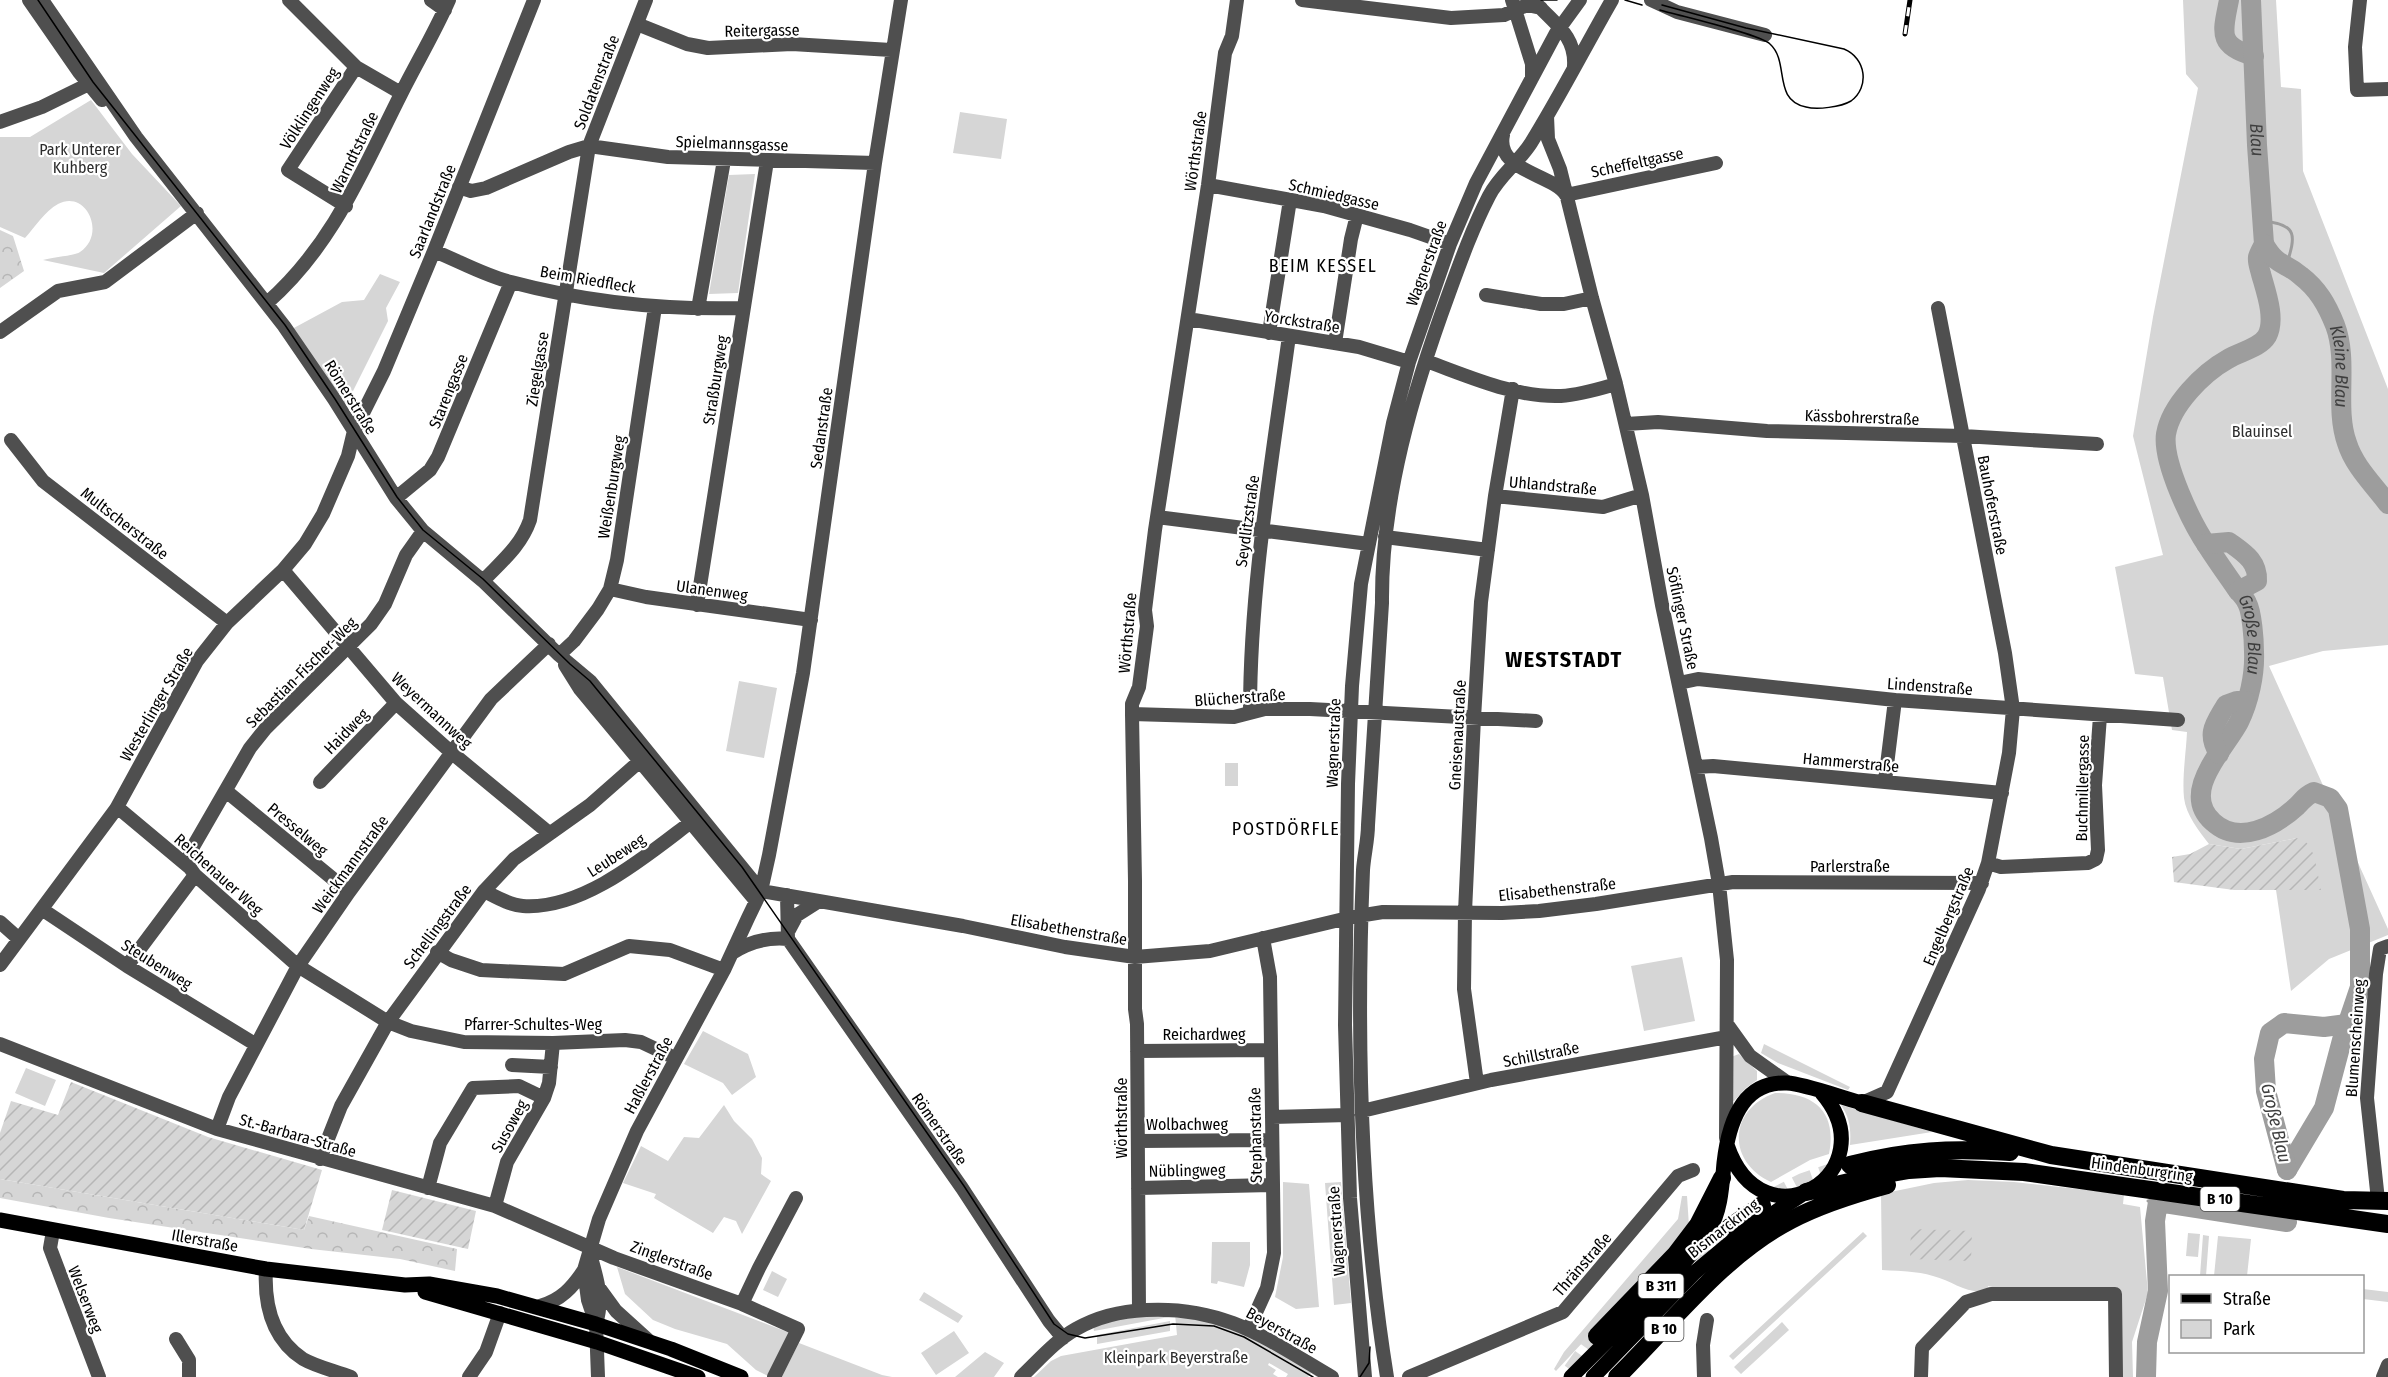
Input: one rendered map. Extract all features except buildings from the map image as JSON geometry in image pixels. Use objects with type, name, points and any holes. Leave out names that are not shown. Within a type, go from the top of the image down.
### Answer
[{"type":"highway","name":"B 311","points":[[1862,1103],[2051,1155]]},
{"type":"highway","name":"B 10","points":[[1851,1165],[1887,1155],[1919,1152],[1976,1150],[2051,1155]]},
{"type":"highway","name":"Hindenburgring","points":[[2051,1155],[2343,1200],[2383,1201]]},
{"type":"highway","name":"Hindenburgring","points":[[1961,1169],[2024,1172],[2388,1224]]},
{"type":"highway","name":"B 311","points":[[1805,1191],[1909,1170],[1961,1169]]},
{"type":"highway","name":"B 10","points":[[1617,1377],[1710,1281],[1743,1252],[1791,1220],[1866,1190],[1900,1180],[1961,1169]]},
{"type":"highway","points":[[1597,1336],[1677,1254],[1730,1174]]},
{"type":"highway","points":[[1730,1227],[1762,1205]]},
{"type":"main road","name":"B 311","points":[[1726,1142],[1731,1122],[1747,1098],[1759,1089],[1773,1084],[1788,1083],[1862,1103]]},
{"type":"main road","points":[[1730,1174],[1775,1196],[1805,1191],[1832,1170],[1837,1160],[1842,1131],[1834,1108],[1822,1093]]},
{"type":"main road","name":"Bismarckring","points":[[1571,1377],[1686,1261],[1710,1228],[1730,1174],[1726,1142]]},
{"type":"main road","name":"Bismarckring","points":[[1593,1377],[1694,1273],[1736,1238],[1805,1191]]},
{"type":"main road","name":"Illerstraße","points":[[0,1220],[266,1269],[405,1285],[429,1284],[457,1288],[540,1306],[596,1324]]},
{"type":"main road","name":"Illerstraße","points":[[405,1285],[597,1342]]},
{"type":"main road","points":[[596,1324],[741,1377]]},
{"type":"main road","points":[[597,1342],[698,1377]]},
{"type":"street","name":"Römerstraße","points":[[29,0],[45,5],[93,83],[267,303],[312,366],[396,498],[423,531],[483,581],[559,655],[590,681],[738,871]]},
{"type":"street","name":"Völklingenweg","points":[[289,0],[356,67],[401,93]]},
{"type":"street","points":[[431,0],[447,5]]},
{"type":"street","name":"Saarlandstraße","points":[[354,432],[384,371],[534,0]]},
{"type":"street","name":"Soldatenstraße","points":[[459,187],[471,191],[486,188],[569,152],[589,146],[646,0]]},
{"type":"street","name":"Sedanstraße","points":[[759,896],[768,861],[811,620],[874,163],[901,0]]},
{"type":"street","name":"Wörthstraße","points":[[1139,1310],[1132,704],[1139,687],[1147,626],[1145,610],[1157,517],[1208,185],[1225,53],[1232,36],[1237,0]]},
{"type":"street","points":[[1302,0],[1451,18],[1504,15],[1513,5],[1537,4],[1560,26],[1572,45],[1574,66]]},
{"type":"street","name":"Wagnerstraße","points":[[1365,1377],[1350,1198],[1345,918],[1351,712],[1358,602],[1393,423],[1409,362],[1450,244],[1472,190],[1560,26],[1580,0]]},
{"type":"street","name":"Wagnerstraße","points":[[1387,1377],[1371,1260],[1360,1041],[1363,866],[1368,828],[1385,537],[1407,426],[1426,361],[1449,292],[1484,206],[1499,181],[1528,148],[1612,0]]},
{"type":"street","points":[[1651,0],[1677,12],[1765,35]]},
{"type":"street","points":[[2360,0],[2355,46],[2357,90],[2388,89]]},
{"type":"street","name":"Warndtstraße","points":[[267,303],[295,277],[319,248],[346,206],[447,5]]},
{"type":"street","points":[[1513,5],[1531,60],[1531,80]]},
{"type":"street","name":"Reitergasse","points":[[636,24],[687,44],[708,48],[792,44],[891,50]]},
{"type":"street","name":"Völklingenweg","points":[[346,206],[288,170],[356,67]]},
{"type":"street","points":[[0,122],[42,107],[93,83]]},
{"type":"street","name":"Söflinger Straße","points":[[1548,111],[1546,133],[1560,169],[1616,384],[1642,495],[1719,884],[1726,960],[1726,1142]]},
{"type":"street","points":[[1503,135],[1503,150],[1515,163],[1536,177],[1560,188],[1566,195]]},
{"type":"street","name":"Spielmannsgasse","points":[[589,146],[668,157],[874,163]]},
{"type":"street","name":"Ziegelgasse","points":[[483,581],[518,546],[530,520],[589,146]]},
{"type":"street","points":[[699,309],[724,160]]},
{"type":"street","name":"Straßburgweg","points":[[697,605],[767,161]]},
{"type":"street","name":"Scheffeltgasse","points":[[1566,195],[1716,163]]},
{"type":"street","name":"Schmiedgasse","points":[[1208,185],[1324,206],[1450,244]]},
{"type":"street","points":[[1269,333],[1290,200]]},
{"type":"street","points":[[0,332],[58,291],[105,282],[197,213]]},
{"type":"street","points":[[1335,343],[1351,239],[1357,215]]},
{"type":"street","name":"Beim Riedfleck","points":[[434,250],[511,282],[566,293],[655,307],[743,308]]},
{"type":"street","name":"Starengasse","points":[[396,498],[430,470],[438,457],[511,282]]},
{"type":"street","points":[[1486,296],[1541,304],[1564,304],[1592,298]]},
{"type":"street","name":"Weißenburgweg","points":[[559,655],[574,641],[610,589],[655,307]]},
{"type":"street","name":"Bauhoferstraße","points":[[1938,308],[2005,653],[2013,709]]},
{"type":"street","name":"Yorckstraße","points":[[1188,319],[1377,351],[1409,362]]},
{"type":"street","name":"Seydlitzstraße","points":[[1250,712],[1255,586],[1289,336]]},
{"type":"street","points":[[1426,361],[1513,389],[1544,396],[1584,393],[1616,384]]},
{"type":"street","name":"Gneisenaustraße","points":[[1484,1082],[1464,989],[1465,912],[1481,602],[1495,496],[1513,389]]},
{"type":"street","name":"Kässbohrerstraße","points":[[1626,424],[1658,422],[1767,430],[1963,436],[2097,444]]},
{"type":"street","name":"Westerlinger Straße","points":[[0,965],[116,809],[197,662],[227,623],[283,570],[305,544],[322,514],[348,456],[354,432]]},
{"type":"street","name":"Multscherstraße","points":[[11,440],[43,481],[227,623]]},
{"type":"street","name":"Uhlandstraße","points":[[1495,496],[1603,507],[1642,495]]},
{"type":"street","points":[[1157,517],[1369,544]]},
{"type":"street","name":"Sebastian-Fischer-Weg","points":[[192,871],[190,852],[250,748],[266,728],[371,624],[385,604],[406,555],[423,531]]},
{"type":"street","points":[[1385,537],[1488,550]]},
{"type":"street","name":"Weyermannweg","points":[[283,570],[396,703],[452,753],[549,833]]},
{"type":"street","name":"Ulanenweg","points":[[610,589],[697,605],[811,620]]},
{"type":"street","name":"Weickmannstraße","points":[[217,1129],[229,1096],[298,966],[349,892],[491,699],[549,644]]},
{"type":"street","name":"Römerstraße","points":[[559,655],[580,689],[691,822],[738,871]]},
{"type":"street","name":"Lindenstraße","points":[[1679,683],[1698,679],[1895,700],[2178,720]]},
{"type":"street","points":[[1885,781],[1895,700]]},
{"type":"street","name":"Haidweg","points":[[320,782],[396,703]]},
{"type":"street","name":"Blücherstraße","points":[[1132,714],[1234,717],[1250,712],[1281,709],[1374,712]]},
{"type":"street","name":"Engelbergstraße","points":[[1887,1092],[1982,883],[2002,793],[2013,709]]},
{"type":"street","points":[[1374,712],[1536,721]]},
{"type":"street","name":"Buchmillergasse","points":[[1988,863],[2001,867],[2088,862],[2096,859],[2098,850],[2096,785],[2100,716]]},
{"type":"street","name":"Schellingstraße","points":[[320,1159],[341,1106],[388,1022],[437,952],[484,891],[514,858],[590,805],[640,761]]},
{"type":"street","name":"Hammerstraße","points":[[1696,767],[1713,766],[2002,793]]},
{"type":"street","name":"Presselweg","points":[[226,790],[349,892]]},
{"type":"street","name":"Reichenauer Weg","points":[[116,809],[123,812],[192,871],[298,966]]},
{"type":"street","name":"Leubeweg","points":[[484,891],[503,901],[522,906],[544,905],[592,890],[630,869],[691,822]]},
{"type":"street","points":[[127,966],[192,871]]},
{"type":"street","points":[[738,871],[759,896]]},
{"type":"street","name":"Parlerstraße","points":[[1719,884],[1982,883]]},
{"type":"street","name":"Elisabethenstraße","points":[[759,896],[787,895],[963,926],[1065,947],[1135,957],[1210,951],[1345,918],[1383,912],[1539,911],[1719,884]]},
{"type":"street","points":[[787,895],[788,935]]},
{"type":"street","name":"Haßlerstraße","points":[[596,1324],[588,1300],[584,1270],[610,1190],[637,1131],[724,970],[759,896]]},
{"type":"street","points":[[788,935],[797,915],[819,901]]},
{"type":"street","name":"Steubenweg","points":[[43,910],[127,966],[255,1044]]},
{"type":"street","points":[[0,922],[19,939]]},
{"type":"street","name":"Römerstraße","points":[[788,935],[962,1188],[1049,1322],[1063,1338]]},
{"type":"street","points":[[732,953],[747,944],[788,935]]},
{"type":"street","name":"Stephanstraße","points":[[1249,1328],[1264,1296],[1273,1262],[1270,977],[1263,938]]},
{"type":"street","points":[[437,952],[451,960],[481,970],[564,974],[629,946],[670,950],[724,970]]},
{"type":"street","name":"Blumenscheinweg","points":[[2383,1201],[2367,1098],[2376,974],[2384,947]]},
{"type":"street","name":"Pfarrer-Schultes-Weg","points":[[298,966],[388,1022],[411,1031],[464,1042],[553,1043],[625,1040],[641,1042],[675,1058]]},
{"type":"street","points":[[1727,1030],[1750,1056],[1788,1083]]},
{"type":"street","name":"Schillstraße","points":[[1362,1112],[1484,1082],[1727,1030]]},
{"type":"street","name":"Susoweg","points":[[495,1206],[507,1162],[544,1098],[551,1067],[553,1043]]},
{"type":"street","name":"St.-Barbara-Straße","points":[[0,1044],[217,1129],[495,1206],[590,1251]]},
{"type":"street","name":"Reichardweg","points":[[1137,1051],[1270,1050]]},
{"type":"street","points":[[512,1065],[551,1067]]},
{"type":"street","points":[[428,1188],[440,1143],[473,1088],[519,1086],[544,1098]]},
{"type":"street","points":[[1862,1103],[1887,1092],[1899,1113]]},
{"type":"street","points":[[1272,1117],[1348,1114]]},
{"type":"street","name":"Wolbachweg","points":[[1138,1141],[1272,1140]]},
{"type":"street","name":"Thränstraße","points":[[1409,1377],[1542,1323],[1563,1312],[1678,1176],[1693,1170]]},
{"type":"street","name":"Nüblingweg","points":[[1138,1188],[1272,1185]]},
{"type":"street","points":[[742,1304],[796,1198]]},
{"type":"street","name":"Welserweg","points":[[53,1231],[50,1248],[99,1377]]},
{"type":"street","name":"Haßlerstraße","points":[[590,1251],[600,1289],[600,1305],[596,1324],[598,1377]]},
{"type":"street","name":"Zinglerstraße","points":[[590,1251],[742,1304],[798,1329],[774,1377]]},
{"type":"street","points":[[266,1269],[268,1313],[276,1329],[291,1348],[304,1359],[351,1377]]},
{"type":"street","points":[[540,1306],[560,1298],[584,1270]]},
{"type":"street","points":[[600,1289],[624,1319],[650,1342]]},
{"type":"street","points":[[1920,1377],[1920,1354],[1926,1343],[1966,1302],[1991,1294],[2115,1294],[2116,1377]]},
{"type":"street","name":"Beyerstraße","points":[[1021,1377],[1077,1328],[1104,1317],[1139,1310],[1172,1309],[1197,1312],[1249,1328],[1332,1377]]},
{"type":"street","points":[[470,1377],[486,1352],[500,1313]]},
{"type":"street","points":[[1704,1377],[1703,1345],[1707,1320]]},
{"type":"street","points":[[176,1339],[189,1360],[189,1377]]},
{"type":"street","points":[[2383,1377],[2388,1365]]},
{"type":"green space","name":"Blauinsel","points":[[2183,0],[2276,0],[2281,87],[2301,89],[2303,171],[2388,389],[2388,645],[2323,651],[2269,666],[2388,929],[2388,935],[2329,959],[2291,991],[2276,890],[2321,890],[2297,838],[2241,849],[2209,844],[2194,822],[2187,811],[2184,798],[2187,732],[2172,730],[2163,677],[2135,674],[2115,567],[2163,555],[2133,436],[2153,317],[2198,88],[2186,74]]},
{"type":"green space","name":"Park Unterer Kuhberg","points":[[91,100],[132,154],[181,206],[104,273],[43,260],[80,252],[88,244],[92,235],[90,216],[77,203],[68,201],[53,207],[25,238],[0,227],[0,137],[30,137]]},
{"type":"green space","points":[[960,112],[1007,119],[1001,159],[953,153]]},
{"type":"green space","points":[[755,174],[738,293],[709,294],[729,175]]},
{"type":"green space","points":[[0,230],[13,236],[24,271],[0,288]]},
{"type":"green space","points":[[380,274],[400,282],[386,308],[388,321],[345,407],[292,329],[342,302],[364,300]]},
{"type":"green space","points":[[739,681],[777,688],[764,758],[726,751]]},
{"type":"green space","points":[[1225,763],[1238,763],[1238,786],[1225,786]]},
{"type":"green space","points":[[2297,838],[2307,843],[2314,855],[2321,890],[2234,890],[2174,882],[2172,857],[2190,854],[2209,844],[2241,849]]},
{"type":"green space","points":[[1682,957],[1695,1021],[1644,1031],[1631,966]]},
{"type":"green space","points":[[703,1031],[748,1054],[756,1077],[732,1095],[723,1083],[684,1064]]},
{"type":"green space","points":[[1764,1044],[1850,1087],[1848,1090],[1778,1063],[1761,1053]]},
{"type":"green space","points":[[1739,1054],[1757,1071],[1757,1080],[1734,1101],[1732,1100],[1731,1057]]},
{"type":"green space","points":[[26,1068],[56,1080],[45,1106],[15,1093]]},
{"type":"green space","points":[[71,1082],[208,1137],[322,1170],[304,1230],[0,1179],[0,1133],[11,1101],[58,1115]]},
{"type":"green space","points":[[1775,1093],[1789,1094],[1812,1101],[1826,1117],[1831,1140],[1829,1154],[1810,1160],[1771,1182],[1756,1173],[1746,1161],[1740,1149],[1739,1136],[1742,1123],[1749,1111],[1760,1101]]},
{"type":"green space","points":[[724,1105],[734,1121],[752,1139],[762,1158],[761,1174],[771,1181],[742,1234],[736,1221],[724,1217],[713,1233],[654,1198],[656,1194],[623,1183],[641,1146],[668,1161],[684,1137],[699,1138]]},
{"type":"green space","points":[[1841,1105],[1932,1132],[1850,1145],[1849,1124]]},
{"type":"green space","points":[[0,1179],[304,1230],[309,1216],[457,1249],[455,1271],[400,1259],[311,1249],[109,1218],[0,1198]]},
{"type":"green space","points":[[1968,1180],[2014,1182],[2124,1194],[2123,1204],[2140,1207],[2148,1293],[2132,1342],[2133,1377],[2122,1377],[2121,1295],[2011,1291],[1988,1286],[1987,1291],[1972,1291],[1927,1274],[1882,1270],[1881,1194],[1934,1183]]},
{"type":"green space","points":[[1283,1182],[1309,1184],[1319,1307],[1296,1309],[1275,1297],[1283,1257]]},
{"type":"green space","points":[[1341,1182],[1351,1303],[1334,1305],[1325,1183]]},
{"type":"green space","points":[[392,1190],[476,1211],[468,1249],[382,1230]]},
{"type":"green space","points":[[1682,1196],[1687,1196],[1689,1226],[1556,1371],[1554,1369],[1564,1352],[1678,1219]]},
{"type":"green space","points":[[1911,1229],[1972,1231],[1971,1261],[1910,1259]]},
{"type":"green space","points":[[1863,1232],[1867,1236],[1733,1360],[1729,1356]]},
{"type":"green space","points":[[2188,1233],[2200,1234],[2198,1257],[2186,1256]]},
{"type":"green space","points":[[2203,1235],[2209,1236],[2206,1275],[2200,1275]]},
{"type":"green space","points":[[2218,1236],[2251,1239],[2247,1275],[2214,1275]]},
{"type":"green space","points":[[1212,1242],[1250,1242],[1250,1265],[1244,1287],[1218,1281],[1217,1284],[1211,1283]]},
{"type":"green space","points":[[617,1267],[790,1333],[768,1376],[756,1370],[727,1344],[653,1320],[625,1294]]},
{"type":"green space","points":[[772,1271],[787,1279],[778,1297],[763,1290]]},
{"type":"green space","points":[[2364,1289],[2388,1292],[2388,1302],[2364,1299]]},
{"type":"green space","points":[[924,1292],[963,1316],[958,1323],[919,1300]]},
{"type":"green space","points":[[1169,1314],[1169,1317],[1094,1331],[1093,1326],[1125,1318]]},
{"type":"green space","name":"Kleinpark Beyerstraße","points":[[1175,1314],[1230,1325],[1324,1377],[1317,1377],[1311,1373],[1308,1377],[1286,1377],[1288,1374],[1269,1363],[1268,1365],[1276,1370],[1273,1374],[1278,1377],[1034,1377],[1051,1361],[1061,1356],[1177,1335]]},
{"type":"green space","points":[[1170,1321],[1170,1331],[1097,1344],[1097,1335]]},
{"type":"green space","points":[[1782,1322],[1789,1330],[1741,1374],[1734,1367]]},
{"type":"green space","points":[[954,1331],[969,1353],[936,1375],[921,1353]]},
{"type":"green space","points":[[799,1343],[882,1375],[892,1377],[781,1377]]},
{"type":"green space","points":[[985,1352],[1004,1363],[994,1377],[955,1377]]},
{"type":"waterway","name":"Blau","points":[[2229,0],[2225,36],[2233,47],[2254,56]]},
{"type":"waterway","name":"Große Blau","points":[[2251,0],[2264,244],[2258,255],[2258,261],[2269,305],[2270,329],[2260,344],[2218,365],[2181,401],[2169,423],[2166,446],[2173,476],[2194,524],[2249,607],[2254,641],[2252,679],[2243,714],[2208,771],[2201,798],[2204,810],[2213,822],[2223,829],[2245,833],[2268,826],[2314,792],[2330,798],[2338,809],[2360,929],[2360,987],[2342,1040],[2324,1108],[2287,1170]]},
{"type":"waterway","name":"Blau","points":[[2262,221],[2283,225],[2292,234],[2286,267]]},
{"type":"waterway","name":"Kleine Blau","points":[[2264,244],[2277,261],[2295,271],[2312,286],[2329,311],[2339,339],[2343,429],[2347,443],[2359,467],[2388,504]]},
{"type":"waterway","name":"Blau","points":[[2206,544],[2229,542],[2253,563],[2257,581],[2238,591]]},
{"type":"waterway","name":"Blau","points":[[2219,754],[2213,740],[2216,723],[2226,705],[2246,701]]},
{"type":"waterway","name":"Große Blau","points":[[2287,1170],[2266,1091],[2264,1059],[2270,1033],[2284,1023],[2324,1027],[2347,1024],[2350,1033]]},
{"type":"waterway","points":[[2148,1201],[2158,1202]]},
{"type":"waterway","name":"Große Blau","points":[[2146,1377],[2147,1342],[2158,1291],[2155,1221],[2158,1202],[2287,1222]]},
{"type":"tunnel","points":[[1772,1198],[1803,1182],[1835,1171]]},
{"type":"tunnel","points":[[1676,1281],[1730,1227]]},
{"type":"tunnel","points":[[1572,1371],[1597,1336]]},
{"type":"tram line","points":[[38,0],[93,82],[285,325],[397,497],[423,530],[483,579],[590,681],[742,867],[964,1186],[1054,1324],[1068,1334],[1085,1338],[1173,1324],[1214,1326],[1244,1337],[1313,1377]]},
{"type":"tram line","points":[[1541,0],[1557,0]]},
{"type":"tram line","points":[[1625,0],[1642,5]]},
{"type":"tram line","points":[[1660,10],[1736,30],[1770,44],[1779,60],[1789,97],[1806,107],[1822,108],[1847,103],[1857,95],[1861,88],[1863,81],[1861,66],[1857,59],[1844,49],[1746,28],[1662,5]]},
{"type":"tram line","points":[[1360,1377],[1369,1363],[1370,1347]]},
{"type":"railway","points":[[1905,34],[1910,0]]},
{"type":"district","name":"BEIM KESSEL","points":[[1323,266]]},
{"type":"district","name":"WESTSTADT","points":[[1564,659]]},
{"type":"district","name":"POSTDÖRFLE","points":[[1286,829]]}]
